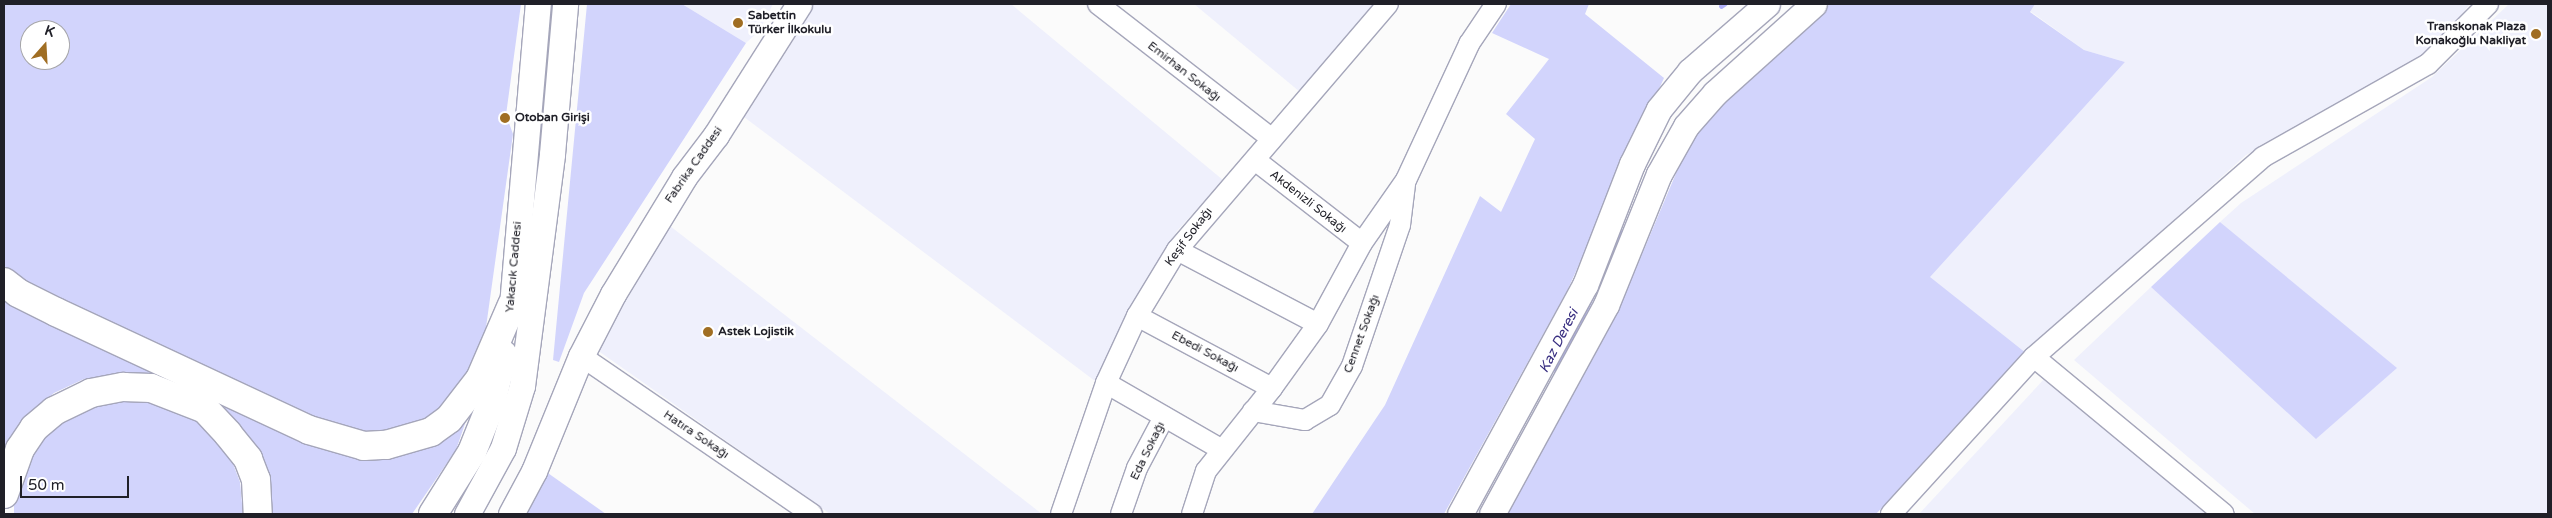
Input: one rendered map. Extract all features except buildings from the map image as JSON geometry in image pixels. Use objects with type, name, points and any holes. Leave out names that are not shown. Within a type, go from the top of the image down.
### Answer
[{"type":"highway","points":[[4,282],[18,293],[56,312],[309,430],[364,446],[386,444],[423,434],[449,419],[480,379],[512,305]]},
{"type":"highway","name":"Yakacık Caddesi","points":[[433,514],[461,473],[482,428],[501,368],[512,305]]},
{"type":"highway","points":[[4,494],[20,449],[34,428],[54,411],[91,393],[123,387],[151,388],[204,409],[228,434],[248,459],[256,480],[258,514]]},
{"type":"main road","name":"Yakacık Caddesi","points":[[512,305],[538,4]]},
{"type":"main road","name":"Yakacık Caddesi","points":[[467,514],[503,448],[522,386],[552,154],[565,4]]},
{"type":"main road","name":"Fabrika Caddesi","points":[[534,471],[581,356],[684,177],[716,135],[798,4]]},
{"type":"main road","points":[[1460,514],[1585,285],[1632,164],[1659,109],[1690,72],[1767,4]]},
{"type":"main road","points":[[1492,514],[1606,305],[1659,174],[1686,126],[1715,93],[1814,4]]},
{"type":"main road","points":[[499,514],[534,471]]},
{"type":"main road","points":[[510,514],[534,471]]},
{"type":"street","name":"Emirhan Sokağı","points":[[1098,4],[1272,139]]},
{"type":"street","name":"Keşif Sokağı","points":[[1061,514],[1106,384],[1137,316],[1176,250],[1388,4]]},
{"type":"street","points":[[1192,514],[1206,471],[1220,449],[1272,388],[1318,324],[1362,243],[1406,180],[1469,44],[1496,4]]},
{"type":"street","points":[[1891,514],[2034,358],[2263,157],[2428,64],[2488,4]]},
{"type":"street","name":"Akdenizli Sokağı","points":[[1255,160],[1362,243]]},
{"type":"street","name":"Cennet Sokağı","points":[[1253,411],[1305,420],[1330,405],[1352,366],[1400,225],[1406,180]]},
{"type":"street","points":[[1176,250],[1318,324]]},
{"type":"street","name":"Ebedi Sokağı","points":[[1137,316],[1272,388]]},
{"type":"street","name":"Hatıra Sokağı","points":[[581,356],[812,514]]},
{"type":"street","points":[[2034,358],[2224,514]]},
{"type":"street","points":[[1106,384],[1220,449]]},
{"type":"street","name":"Eda Sokağı","points":[[1121,514],[1137,468],[1164,417]]},
{"type":"shaded area","points":[[4,4],[521,4],[506,115],[513,134],[482,356],[448,407],[400,433],[344,432],[67,308],[4,266]]},
{"type":"shaded area","points":[[587,4],[682,4],[746,43],[584,293],[559,362],[553,360]]},
{"type":"shaded area","name":"Sabettin Türker İlkokulu","points":[[682,4],[773,4],[759,31],[746,43]]},
{"type":"shaded area","points":[[813,4],[1011,4],[1223,180],[1177,231],[1095,381],[744,117],[807,19]]},
{"type":"shaded area","points":[[1194,4],[1375,4],[1300,92]]},
{"type":"shaded area","points":[[1511,4],[1589,4],[1585,14],[1664,78],[1567,291],[1444,514],[1312,514],[1385,405],[1480,196],[1501,212],[1535,139],[1506,114],[1549,59],[1492,33]]},
{"type":"shaded area","points":[[1830,4],[2035,4],[2030,12],[2084,50],[2125,62],[1930,277],[2026,353],[1876,514],[1507,514],[1624,297],[1677,171],[1703,122],[1751,73]]},
{"type":"shaded area","points":[[2035,4],[2469,5],[2430,55],[2246,155],[2026,353],[1929,277],[2125,62],[2084,50],[2030,11]]},
{"type":"shaded area","points":[[2509,4],[2548,4],[2548,514],[2255,514],[2074,360],[2151,287],[2317,438],[2396,368],[2220,222],[2241,203],[2432,77]]},
{"type":"shaded area","points":[[2220,222],[2397,368],[2316,439],[2151,287]]},
{"type":"shaded area","points":[[670,226],[1042,514],[830,514],[597,350]]},
{"type":"shaded area","points":[[4,298],[41,321],[166,378],[136,373],[84,379],[54,393],[26,416],[4,448]]},
{"type":"shaded area","points":[[2046,377],[2210,514],[1919,514]]},
{"type":"shaded area","points":[[126,396],[180,406],[213,434],[229,453],[240,482],[243,514],[14,514],[14,498],[38,441],[62,418],[83,406]]},
{"type":"shaded area","points":[[207,398],[349,456],[469,412],[456,450],[412,514],[268,514]]},
{"type":"shaded area","points":[[545,471],[606,514],[519,514]]},
{"type":"waterway","name":"Kaz Deresi","points":[[1556,370],[1622,233]]},
{"type":"place","name":"Sabettin Türker İlkokulu","points":[[738,23]]},
{"type":"place","name":"Transkonak Plaza Konakoğlu Nakliyat","points":[[2536,34]]},
{"type":"place","name":"Otoban Girişi","points":[[505,118]]},
{"type":"place","name":"Astek Lojistik","points":[[708,332]]}]
